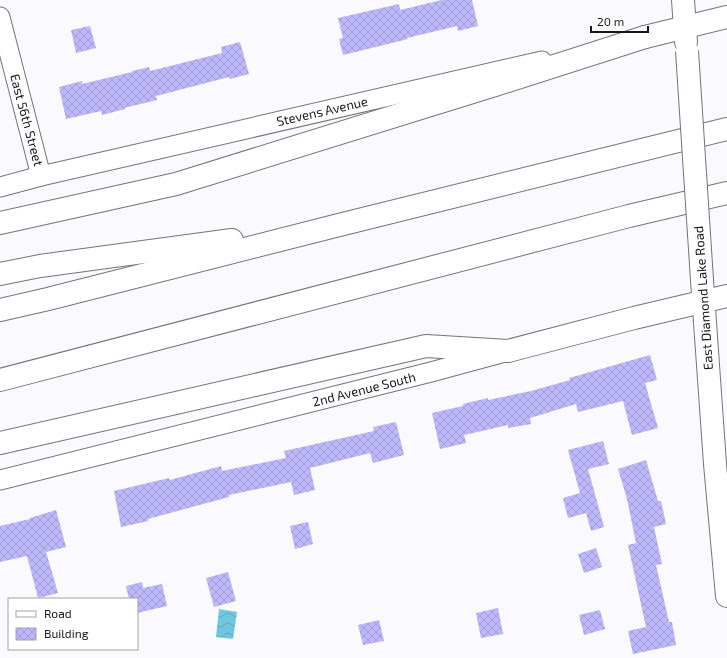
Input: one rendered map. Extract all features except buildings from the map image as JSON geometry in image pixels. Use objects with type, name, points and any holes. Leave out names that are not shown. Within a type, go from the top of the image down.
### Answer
[{"type":"main road","name":"East Diamond Lake Road","points":[[683,0],[703,302],[715,464],[727,596]]},
{"type":"main road","points":[[0,223],[176,184],[495,86],[645,37],[727,17]]},
{"type":"main road","points":[[0,310],[727,129]]},
{"type":"main road","points":[[0,380],[629,216],[727,193]]},
{"type":"main road","points":[[0,274],[40,266],[339,225]]},
{"type":"main road","name":"2nd Avenue South","points":[[508,352],[634,318],[727,296]]},
{"type":"main road","points":[[0,443],[426,346],[508,352]]},
{"type":"street","name":"East 56th Street","points":[[0,16],[41,176]]},
{"type":"street","name":"Stevens Avenue","points":[[0,187],[41,176],[645,37]]},
{"type":"street","name":"2nd Avenue South","points":[[0,480],[508,352]]},
{"type":"water","points":[[219,609],[237,612],[233,639],[216,637]]}]
